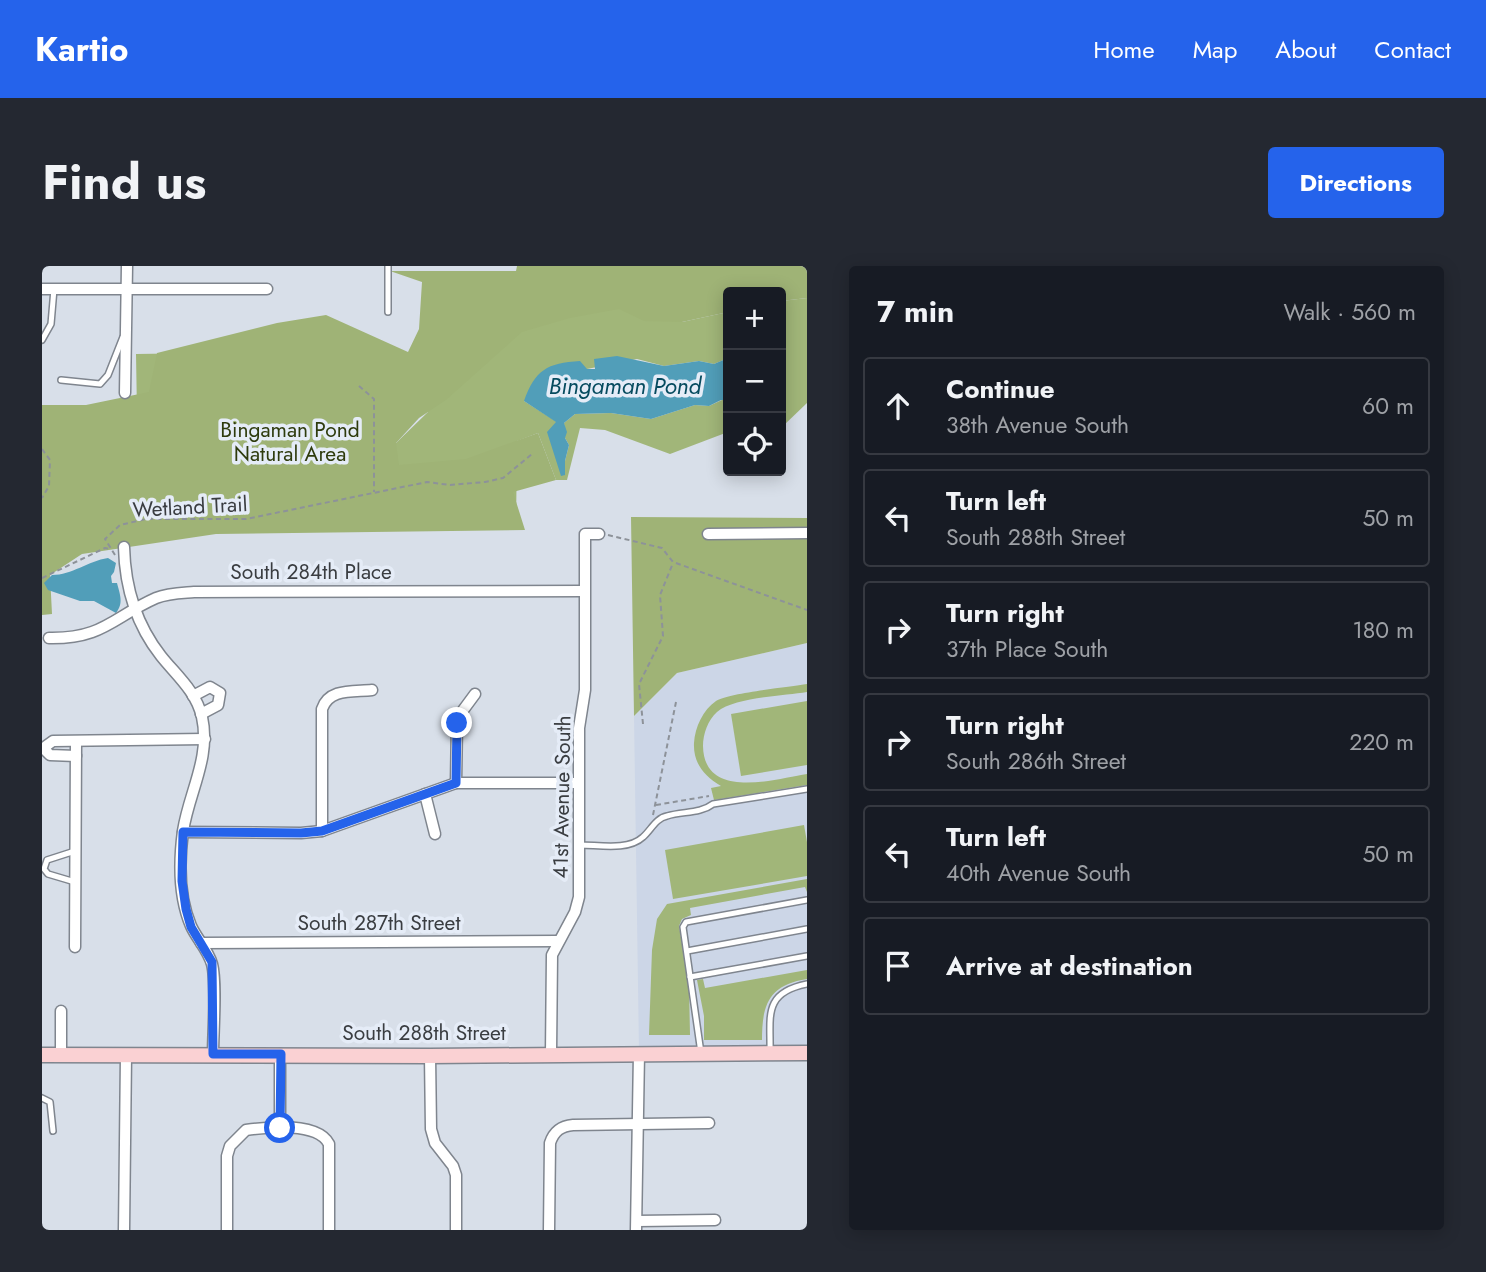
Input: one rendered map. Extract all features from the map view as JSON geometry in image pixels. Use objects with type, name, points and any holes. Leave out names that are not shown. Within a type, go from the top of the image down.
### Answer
[{"type":"main road","name":"South 288th Street","points":[[42,1055],[807,1053]]},
{"type":"street","points":[[125,393],[127,266]]},
{"type":"street","points":[[42,289],[267,289]]},
{"type":"street","points":[[708,534],[807,533]]},
{"type":"street","name":"41st Avenue South","points":[[551,1053],[551,964],[558,941],[575,912],[579,897],[579,728],[585,690],[585,534],[599,534]]},
{"type":"street","points":[[124,547],[127,583],[135,611],[145,632],[193,696],[201,714],[205,739],[203,758],[183,832],[182,881],[191,927],[212,962],[213,1054]]},
{"type":"street","name":"South 284th Place","points":[[50,638],[85,636],[157,598],[194,592],[584,591]]},
{"type":"street","points":[[193,696],[210,687],[220,693],[218,705],[201,714]]},
{"type":"street","points":[[322,831],[322,709],[325,700],[339,693],[372,690]]},
{"type":"street","points":[[456,783],[457,723],[475,694]]},
{"type":"street","points":[[76,756],[50,755],[46,751],[48,743],[205,739]]},
{"type":"street","points":[[75,947],[76,743]]},
{"type":"street","points":[[183,832],[322,831],[456,783],[579,783]]},
{"type":"street","points":[[425,794],[435,834]]},
{"type":"street","name":"South 287th Street","points":[[201,943],[558,941]]},
{"type":"street","points":[[61,1011],[61,1055]]},
{"type":"street","points":[[639,1053],[637,1226],[715,1220]]},
{"type":"street","points":[[280,1128],[281,1054]]},
{"type":"street","points":[[124,1230],[126,1055]]},
{"type":"street","points":[[430,1056],[431,1129],[435,1143],[453,1166],[456,1175],[456,1230]]},
{"type":"street","points":[[549,1230],[550,1143],[557,1130],[573,1125],[709,1124]]},
{"type":"street","points":[[227,1230],[229,1146],[246,1130],[280,1128],[307,1129],[325,1136],[329,1144],[329,1230]]},
{"type":"lane","points":[[388,266],[388,312]]},
{"type":"lane","points":[[42,340],[51,324],[54,289]]},
{"type":"lane","points":[[61,380],[100,384],[108,375],[126,331]]},
{"type":"lane","points":[[580,845],[632,845],[660,818],[667,815],[706,810],[713,804],[807,789]]},
{"type":"lane","points":[[75,851],[47,860],[44,869],[48,874],[75,882]]},
{"type":"lane","points":[[701,1053],[683,927],[686,922],[807,900]]},
{"type":"lane","points":[[687,951],[807,929]]},
{"type":"lane","points":[[690,977],[807,956]]},
{"type":"lane","points":[[770,1053],[770,1008],[785,991],[807,984]]},
{"type":"lane","points":[[42,1098],[50,1102],[53,1131]]},
{"type":"path","points":[[359,386],[374,399],[374,493],[427,482],[471,484],[503,478],[532,454]]},
{"type":"path","points":[[42,449],[50,460],[49,486],[42,498]]},
{"type":"path","name":"Wetland Trail","points":[[42,578],[105,548],[111,549],[105,539],[120,526],[146,519],[246,519],[374,493]]},
{"type":"path","points":[[599,534],[616,535],[662,548],[673,562],[807,610]]},
{"type":"path","points":[[643,724],[639,684],[663,636],[660,595],[673,562]]},
{"type":"path","points":[[650,830],[676,702]]},
{"type":"path","points":[[655,805],[709,796]]},
{"type":"shaded area","points":[[807,643],[807,1053],[639,1053],[634,716],[677,673]]},
{"type":"green space","name":"Bingaman Pond Natural Area","points":[[517,266],[807,266],[807,298],[786,300],[786,287],[723,287],[723,313],[682,322],[644,321],[619,309],[570,318],[522,332],[446,400],[419,418],[396,443],[399,465],[466,459],[538,433],[556,480],[513,492],[525,530],[216,534],[82,554],[50,575],[52,614],[42,615],[42,405],[86,405],[149,392],[157,353],[277,323],[326,315],[408,352],[419,329],[422,282],[390,271],[516,271]]},
{"type":"green space","name":"Bingaman Pond Natural Area","points":[[637,276],[682,322],[723,313],[723,360],[714,364],[699,361],[664,366],[637,359],[587,369],[524,401],[557,422],[565,475],[569,445],[565,438],[564,423],[575,414],[611,413],[651,419],[695,405],[709,406],[723,400],[723,434],[670,454],[605,430],[580,428],[567,480],[556,480],[538,433],[517,441],[516,530],[42,415],[137,414],[136,354],[276,352],[396,447],[396,443],[428,412],[429,280]]},
{"type":"green space","points":[[807,298],[807,403],[786,423],[786,350],[786,300]]},
{"type":"green space","points":[[631,517],[807,518],[807,643],[677,673],[634,716]]},
{"type":"green space","points":[[807,684],[807,692],[747,700],[725,707],[714,715],[709,723],[703,746],[706,763],[715,774],[728,780],[760,782],[807,774],[807,785],[714,800],[711,788],[721,786],[701,768],[694,750],[696,731],[707,709],[716,701],[733,695]]},
{"type":"green space","points":[[807,701],[807,765],[741,776],[731,714]]},
{"type":"green space","points":[[804,825],[807,876],[673,899],[665,850]]},
{"type":"green space","points":[[807,879],[807,892],[805,887],[690,908],[691,915],[682,919],[679,926],[689,984],[690,1035],[649,1035],[652,950],[657,919],[667,904]]},
{"type":"green space","points":[[807,970],[807,979],[784,986],[770,998],[764,1016],[762,1040],[704,1040],[704,1016],[697,980],[703,979],[705,988]]},
{"type":"water","name":"Bingaman Pond","points":[[617,356],[664,366],[699,361],[714,364],[723,360],[723,400],[709,406],[695,405],[651,419],[611,413],[575,414],[564,423],[567,432],[565,438],[569,445],[565,475],[561,476],[547,432],[556,422],[524,401],[533,382],[544,370],[559,364],[580,361],[587,369],[595,369],[594,359]]},
{"type":"water","points":[[108,558],[116,563],[111,576],[112,583],[117,583],[121,599],[116,613],[94,601],[80,601],[48,590],[44,583],[52,575],[66,573]]},
{"type":"route","points":[[280,1128],[281,1054],[213,1054],[212,962],[191,927],[186,909],[182,881],[183,832],[322,831],[456,783],[457,723]]}]
